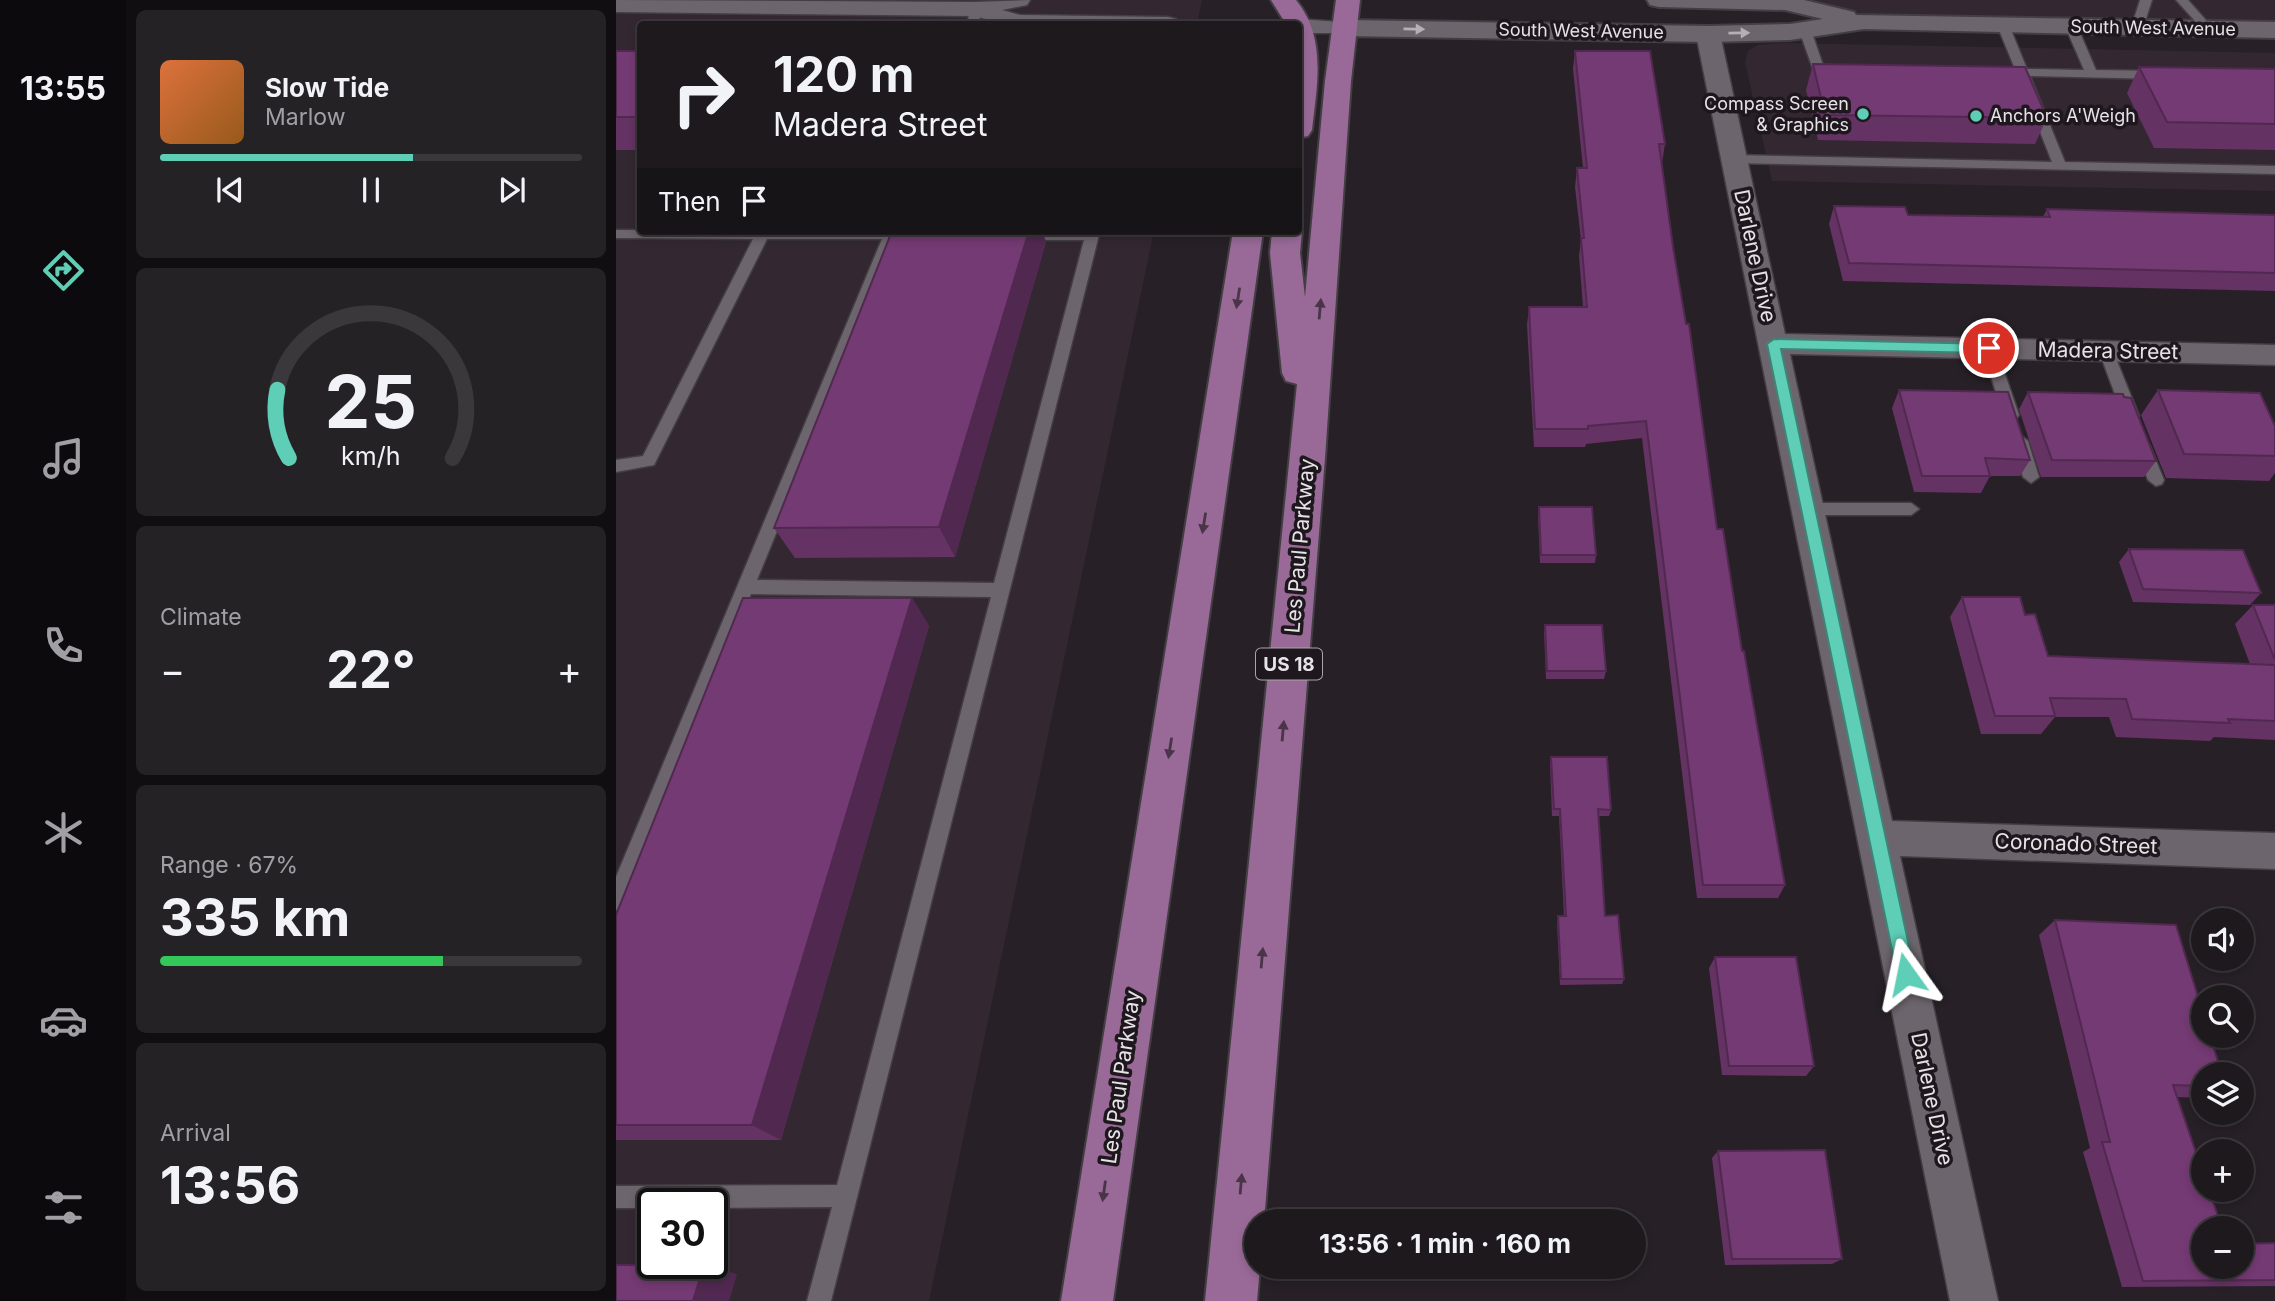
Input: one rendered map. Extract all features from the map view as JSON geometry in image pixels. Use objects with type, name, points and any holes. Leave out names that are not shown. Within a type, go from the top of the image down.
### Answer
[{"type":"main road","points":[[1282,0],[1291,21]]},
{"type":"main road","points":[[1317,0],[1324,13],[1347,14]]},
{"type":"main road","name":"Les Paul Parkway","points":[[1231,1301],[1308,458],[1337,94],[1347,14]]},
{"type":"main road","points":[[1302,55],[1306,68],[1302,99]]},
{"type":"main road","name":"Les Paul Parkway","points":[[1087,1301],[1247,235]]},
{"type":"main road","points":[[1286,235],[1284,253],[1308,458]]},
{"type":"street","points":[[983,10],[1018,0]]},
{"type":"street","name":"South West Avenue","points":[[1659,0],[1785,3],[1864,21]]},
{"type":"street","points":[[616,5],[804,4],[983,10],[1016,21]]},
{"type":"street","name":"South West Avenue","points":[[1302,23],[1347,14],[1708,34],[1805,30],[1864,21],[2275,30]]},
{"type":"street","name":"Darlene Drive","points":[[1708,34],[1974,1301]]},
{"type":"street","name":"Madera Street","points":[[1774,344],[2275,355]]},
{"type":"street","name":"Coronado Street","points":[[1877,838],[2275,851]]},
{"type":"lane","points":[[2137,28],[2146,0]]},
{"type":"lane","points":[[2182,0],[2208,29]]},
{"type":"lane","points":[[2003,25],[2060,165]]},
{"type":"lane","points":[[2071,26],[2092,74]]},
{"type":"lane","points":[[1805,30],[1818,69],[1846,69]]},
{"type":"lane","points":[[1996,72],[2171,75]]},
{"type":"lane","points":[[1734,159],[2275,170]]},
{"type":"lane","points":[[616,234],[637,234]]},
{"type":"lane","points":[[616,466],[648,461],[762,235]]},
{"type":"lane","points":[[616,901],[896,235]]},
{"type":"lane","points":[[998,236],[1045,235]]},
{"type":"lane","points":[[818,1301],[1092,235]]},
{"type":"lane","points":[[1989,348],[2031,477]]},
{"type":"lane","points":[[2106,351],[2155,480]]},
{"type":"lane","points":[[1808,509],[1911,509]]},
{"type":"lane","points":[[746,587],[1000,590]]},
{"type":"lane","points":[[616,1197],[846,1196]]},
{"type":"shaded area","points":[[616,0],[1202,0],[1198,21],[637,21],[637,235],[1153,235],[929,1301],[616,1301]]},
{"type":"shaded area","points":[[1744,0],[2275,0],[2275,29],[1863,19]]},
{"type":"shaded area","points":[[1783,43],[2275,53],[2275,191],[1772,181],[1745,62],[1748,51],[1758,45]]},
{"type":"building","points":[[616,51],[637,51],[637,117],[616,117]]},
{"type":"building","points":[[1575,51],[1650,51],[1665,144],[1659,144],[1673,247],[1686,324],[1689,324],[1717,529],[1723,529],[1742,651],[1785,885],[1703,885],[1646,421],[1588,426],[1588,429],[1535,429],[1529,307],[1587,307],[1577,168],[1587,168]]},
{"type":"building","points":[[1813,64],[2025,67],[2047,118],[1825,115]]},
{"type":"building","points":[[2139,67],[2275,69],[2275,124],[2167,122]]},
{"type":"building","points":[[1834,206],[1905,207],[1908,215],[2050,217],[2047,209],[2275,215],[2275,273],[1849,263]]},
{"type":"building","points":[[890,235],[1028,235],[939,527],[774,528]]},
{"type":"building","points":[[1899,390],[2008,392],[2030,460],[1985,458],[1990,476],[1922,476]]},
{"type":"building","points":[[2158,390],[2260,393],[2275,426],[2275,456],[2184,454]]},
{"type":"building","points":[[2028,392],[2123,394],[2124,397],[2131,398],[2156,461],[2052,460]]},
{"type":"building","points":[[1539,507],[1592,507],[1596,555],[1541,555]]},
{"type":"building","points":[[2129,549],[2243,550],[2261,593],[2143,589]]},
{"type":"building","points":[[1962,597],[2020,597],[2025,615],[2035,614],[2048,656],[2275,665],[2275,721],[2228,719],[2230,723],[2132,719],[2126,699],[2050,698],[2055,716],[1995,716]]},
{"type":"building","points":[[743,598],[912,598],[752,1125],[616,1125],[616,915]]},
{"type":"building","points":[[2253,605],[2275,605],[2275,660]]},
{"type":"building","points":[[1545,625],[1602,625],[1606,671],[1547,671]]},
{"type":"building","points":[[1551,757],[1607,757],[1611,810],[1598,809],[1605,916],[1618,915],[1624,979],[1561,979],[1558,916],[1566,916],[1560,809],[1554,809]]},
{"type":"building","points":[[2055,920],[2176,925],[2194,985],[2191,985],[2191,1048],[2214,1048],[2218,1062],[2191,1062],[2191,1086],[2173,1085],[2191,1139],[2191,1202],[2213,1202],[2218,1216],[2191,1216],[2191,1279],[2254,1279],[2254,1244],[2275,1243],[2275,1280],[2143,1281],[2102,1142],[2110,1142]]},
{"type":"building","points":[[1715,957],[1796,957],[1814,1066],[1729,1066]]},
{"type":"building","points":[[1825,1150],[1842,1259],[1732,1259],[1718,1151]]},
{"type":"building","points":[[616,1265],[637,1265],[637,1279],[700,1279],[693,1301],[616,1301]]},
{"type":"place","name":"Compass Screen & Graphics","points":[[1863,114]]},
{"type":"place","name":"Anchors A'Weigh","points":[[1976,116]]},
{"type":"route","points":[[1906,974],[1774,344],[1989,348]]}]
